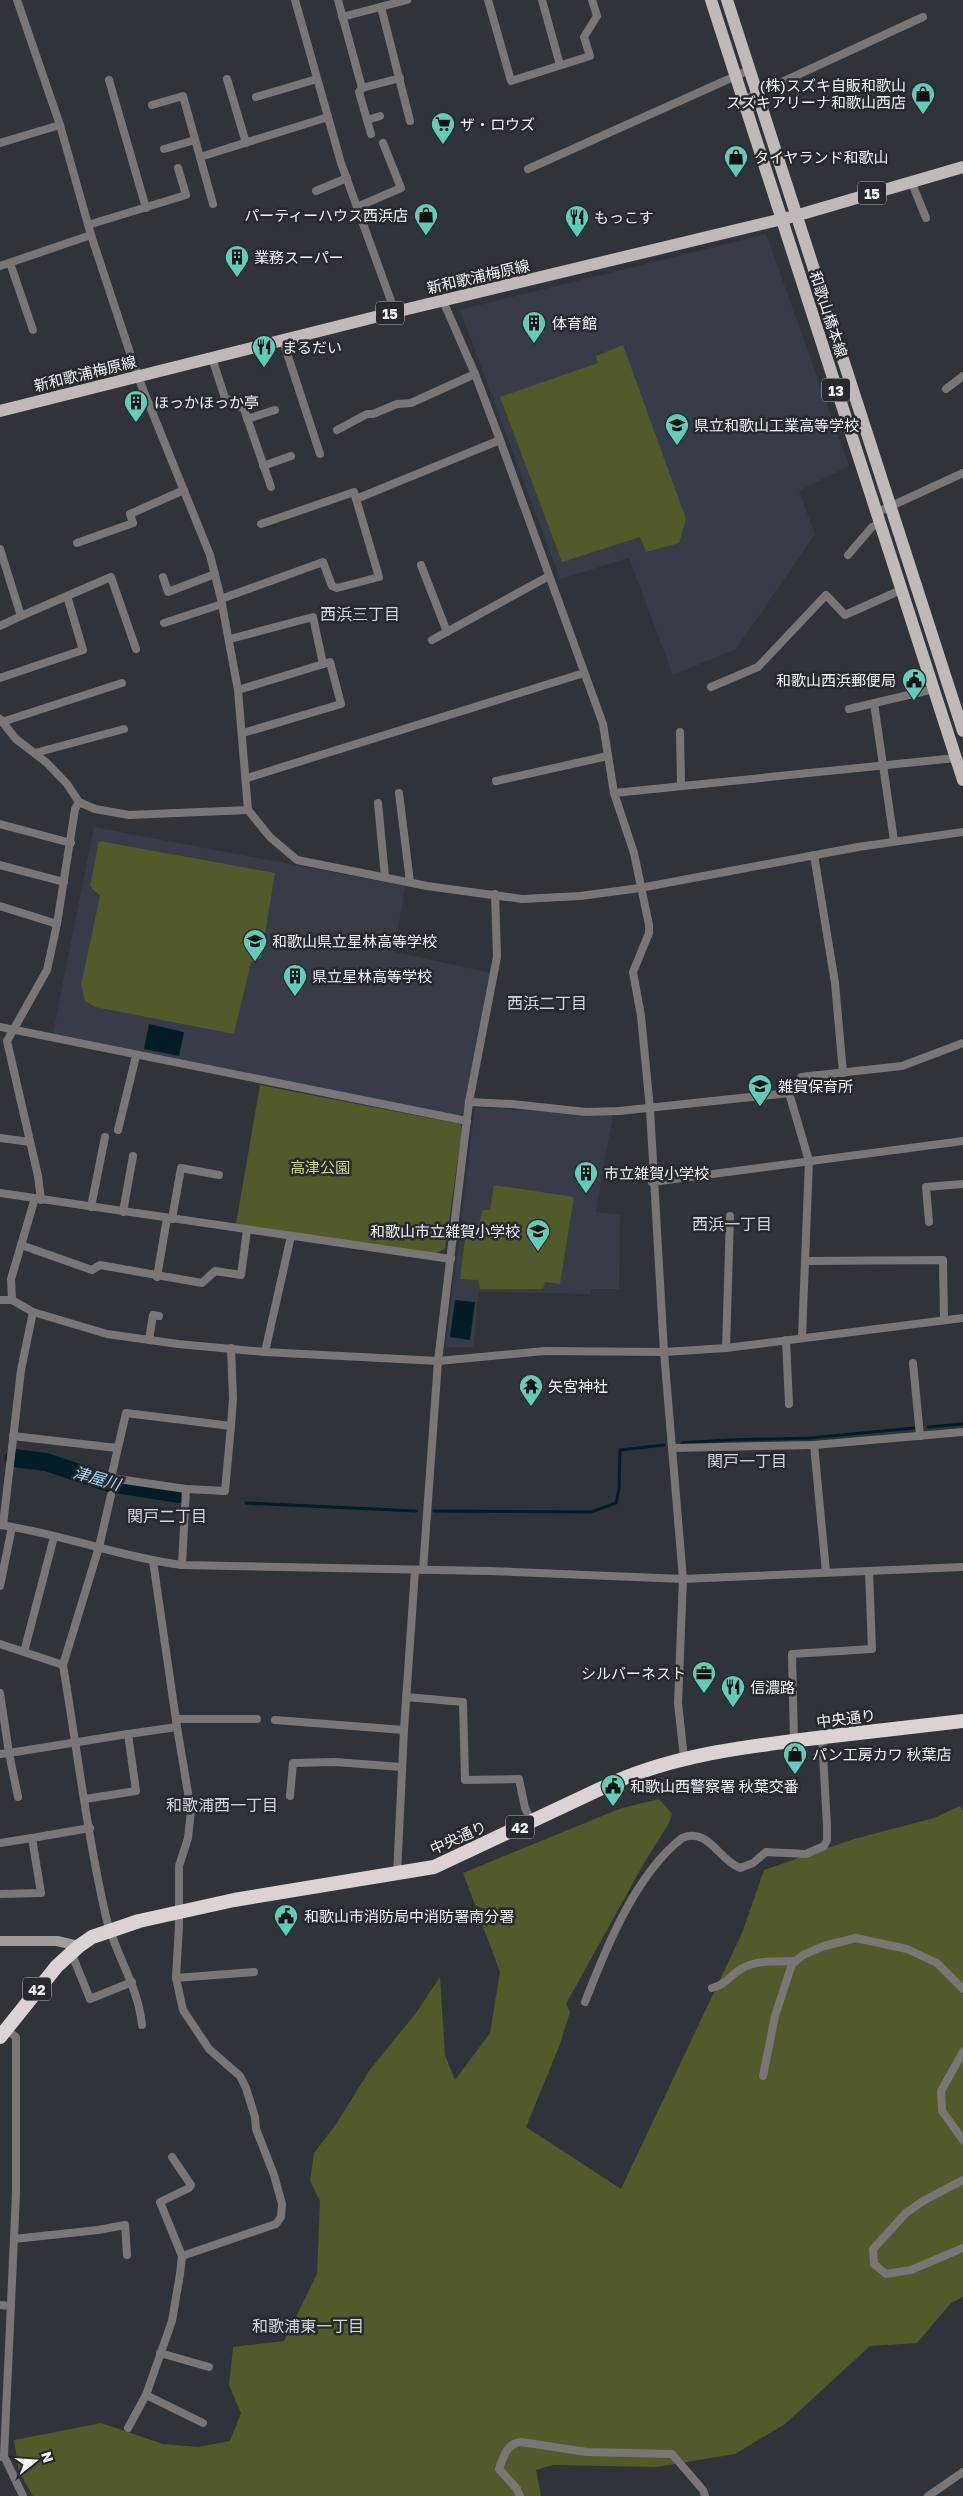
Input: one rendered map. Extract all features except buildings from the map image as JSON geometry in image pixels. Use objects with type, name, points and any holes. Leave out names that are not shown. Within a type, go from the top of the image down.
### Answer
[{"type":"highway","name":"中央通り","points":[[3,2033],[34,1992],[75,1949],[110,1930],[139,1921],[234,1900],[397,1874],[434,1866],[640,1771],[684,1758],[759,1744],[963,1721]]},
{"type":"main road","name":"和歌山橋本線","points":[[711,0],[963,780]]},
{"type":"main road","name":"和歌山橋本線","points":[[727,0],[890,508],[961,718],[963,731]]},
{"type":"main road","name":"新和歌浦梅原線","points":[[0,411],[395,312],[795,216],[963,167]]},
{"type":"street","points":[[18,0],[60,124],[91,235],[138,377],[210,555],[230,639],[238,690],[248,810],[270,837],[297,860],[410,882],[522,899],[580,896],[640,888],[894,841],[963,832]]},
{"type":"street","points":[[295,0],[316,79],[346,178],[395,312]]},
{"type":"street","points":[[338,0],[362,88],[359,92],[371,134]]},
{"type":"street","points":[[342,17],[407,0]]},
{"type":"street","points":[[488,0],[511,81],[590,56],[584,37],[597,16],[592,0]]},
{"type":"street","points":[[542,0],[560,65]]},
{"type":"street","points":[[381,7],[410,122]]},
{"type":"street","points":[[743,100],[923,17]]},
{"type":"street","points":[[528,169],[749,70]]},
{"type":"street","points":[[362,88],[400,78]]},
{"type":"street","points":[[227,79],[246,143]]},
{"type":"street","points":[[256,96],[316,79]]},
{"type":"street","points":[[109,80],[146,208]]},
{"type":"street","points":[[152,105],[183,96],[213,204]]},
{"type":"street","points":[[367,120],[380,116]]},
{"type":"street","points":[[200,157],[328,117]]},
{"type":"street","points":[[0,143],[60,124]]},
{"type":"street","points":[[164,149],[196,140]]},
{"type":"street","points":[[357,207],[401,188],[383,143]]},
{"type":"street","points":[[88,224],[186,195],[178,168]]},
{"type":"street","points":[[316,191],[346,178]]},
{"type":"street","points":[[911,182],[926,218]]},
{"type":"street","points":[[0,266],[91,235]]},
{"type":"street","points":[[10,263],[33,330]]},
{"type":"street","points":[[443,301],[475,374],[500,440],[603,724],[614,793],[634,853],[649,932],[633,972],[641,1016],[650,1109],[652,1182],[683,1579],[678,1703],[684,1758]]},
{"type":"street","points":[[283,341],[320,454]]},
{"type":"street","points":[[212,358],[225,398],[244,409],[271,487]]},
{"type":"street","points":[[337,430],[367,414],[373,414],[397,404],[411,402],[475,374]]},
{"type":"street","points":[[946,389],[963,376]]},
{"type":"street","points":[[247,419],[275,410]]},
{"type":"street","points":[[356,499],[500,440]]},
{"type":"street","points":[[264,466],[291,456]]},
{"type":"street","points":[[848,555],[878,518],[890,508],[923,490],[963,473]]},
{"type":"street","points":[[77,543],[133,523],[130,514],[184,490]]},
{"type":"street","points":[[164,623],[323,562],[332,586],[337,588],[379,577],[354,492],[261,524]]},
{"type":"street","points":[[0,549],[21,616]]},
{"type":"street","points":[[420,565],[447,632]]},
{"type":"street","points":[[163,577],[168,592],[215,574]]},
{"type":"street","points":[[432,640],[549,576]]},
{"type":"street","points":[[0,626],[111,577],[136,649]]},
{"type":"street","points":[[711,687],[758,667],[826,595],[845,615],[901,590]]},
{"type":"street","points":[[0,678],[83,650],[67,596]]},
{"type":"street","points":[[230,639],[313,617],[323,664]]},
{"type":"street","points":[[238,690],[330,662],[341,704],[243,733]]},
{"type":"street","points":[[246,778],[584,673]]},
{"type":"street","points":[[122,683],[1,721],[16,739],[35,753],[67,784],[79,802],[95,809],[129,815],[248,810]]},
{"type":"street","points":[[849,709],[934,689]]},
{"type":"street","points":[[874,703],[894,841]]},
{"type":"street","points":[[35,753],[124,729]]},
{"type":"street","points":[[680,732],[681,785]]},
{"type":"street","points":[[496,781],[608,756]]},
{"type":"street","points":[[614,793],[956,758]]},
{"type":"street","points":[[399,793],[410,882]]},
{"type":"street","points":[[12,1300],[11,1279],[38,1199],[30,1142],[7,1041],[14,1032],[47,970],[57,924],[75,809],[79,802]]},
{"type":"street","points":[[378,803],[385,876]]},
{"type":"street","points":[[0,824],[71,843]]},
{"type":"street","points":[[814,855],[835,983],[843,1073]]},
{"type":"street","points":[[0,865],[64,882]]},
{"type":"street","points":[[397,1874],[406,1697],[438,1361],[469,1102],[497,957],[495,894]]},
{"type":"street","points":[[0,906],[57,924]]},
{"type":"street","points":[[0,1028],[467,1121]]},
{"type":"street","points":[[469,1102],[512,1104],[586,1112],[650,1109],[789,1093],[796,1090],[801,1077],[902,1066],[963,1043]]},
{"type":"street","points":[[118,1130],[136,1056]]},
{"type":"street","points":[[789,1093],[809,1161],[802,1337]]},
{"type":"street","points":[[91,1207],[105,1137]]},
{"type":"street","points":[[0,1138],[30,1142]]},
{"type":"street","points":[[652,1182],[963,1141]]},
{"type":"street","points":[[123,1212],[133,1156]]},
{"type":"street","points":[[157,1276],[181,1168],[219,1174]]},
{"type":"street","points":[[929,1222],[926,1187],[963,1184]]},
{"type":"street","points":[[0,1193],[451,1259]]},
{"type":"street","points":[[726,1348],[730,1216]]},
{"type":"street","points":[[21,1245],[92,1270],[100,1265],[202,1283],[215,1271],[241,1275],[247,1230]]},
{"type":"street","points":[[265,1352],[291,1236]]},
{"type":"street","points":[[805,1261],[943,1260],[944,1320]]},
{"type":"street","points":[[0,1300],[12,1300],[33,1312],[107,1334],[149,1340],[265,1352],[438,1361],[544,1351],[664,1352],[726,1348],[963,1318]]},
{"type":"street","points":[[33,1312],[21,1370],[1,1525],[153,1561],[182,1565],[419,1570],[683,1579],[826,1572],[869,1572],[963,1566]]},
{"type":"street","points":[[149,1340],[153,1315],[159,1316]]},
{"type":"street","points":[[786,1340],[789,1404]]},
{"type":"street","points":[[231,1348],[233,1398],[231,1426],[225,1491],[186,1489],[112,1478],[126,1413],[231,1426]]},
{"type":"street","points":[[913,1363],[920,1436]]},
{"type":"street","points":[[674,1448],[814,1445],[963,1432]]},
{"type":"street","points":[[13,1436],[117,1448]]},
{"type":"street","points":[[814,1445],[826,1572]]},
{"type":"street","points":[[182,1565],[186,1489]]},
{"type":"street","points":[[112,1495],[99,1547],[63,1665],[90,1828],[110,1930],[140,2005],[142,2025]]},
{"type":"street","points":[[0,1586],[12,1527]]},
{"type":"street","points":[[24,1652],[54,1537]]},
{"type":"street","points":[[153,1561],[191,1811],[188,1838],[179,1866],[180,1912],[176,1978],[183,2010],[209,2049],[240,2076],[246,2088],[255,2117],[256,2129],[274,2175],[282,2204],[281,2217],[276,2224],[182,2256]]},
{"type":"street","points":[[794,1741],[792,1654],[872,1649],[869,1572]]},
{"type":"street","points":[[0,1644],[63,1665]]},
{"type":"street","points":[[0,1693],[18,1797]]},
{"type":"street","points":[[406,1697],[463,1702],[465,1780],[519,1779],[524,1808],[532,1822]]},
{"type":"street","points":[[176,1719],[257,1719]]},
{"type":"street","points":[[275,1720],[404,1730]]},
{"type":"street","points":[[0,1754],[177,1728]]},
{"type":"street","points":[[85,1799],[136,1791],[128,1734]]},
{"type":"street","points":[[585,2002],[600,1964],[641,1884],[682,1838],[690,1834],[704,1838],[740,1868],[752,1863],[766,1852],[806,1854],[824,1846],[827,1840],[827,1825],[822,1738]]},
{"type":"street","points":[[290,1796],[293,1763],[336,1762],[402,1767]]},
{"type":"street","points":[[0,1843],[90,1828]]},
{"type":"street","points":[[0,1894],[41,1893],[32,1838]]},
{"type":"street","points":[[763,2076],[775,2016],[792,1964],[824,1946],[856,1938],[907,1949],[937,1963],[963,1989]]},
{"type":"street","points":[[0,1941],[56,1941],[75,1949],[90,1999],[132,1982]]},
{"type":"street","points":[[712,1988],[724,1984],[740,1969],[756,1962],[796,1961]]},
{"type":"street","points":[[176,1978],[254,1972]]},
{"type":"street","points":[[3,2033],[16,2037],[18,2064],[14,2239],[2,2456],[22,2496]]},
{"type":"street","points":[[963,2052],[941,2091],[942,2112],[963,2140]]},
{"type":"street","points":[[128,2428],[146,2394],[172,2320],[182,2256],[160,2202],[189,2188],[191,2185],[172,2157]]},
{"type":"street","points":[[963,2180],[923,2201],[906,2213],[873,2249],[874,2264],[886,2274],[911,2270],[963,2248]]},
{"type":"street","points":[[14,2239],[98,2230],[125,2225],[126,2255]]},
{"type":"street","points":[[0,2305],[11,2306]]},
{"type":"street","points":[[160,2353],[210,2367]]},
{"type":"street","points":[[146,2394],[203,2423]]},
{"type":"street","points":[[520,2496],[517,2489],[499,2469],[507,2448],[513,2443],[521,2442],[587,2452],[672,2454],[703,2490],[705,2496]]},
{"type":"street","points":[[928,2496],[963,2472]]},
{"type":"shaded area","name":"県立和歌山工業高等学校","points":[[766,234],[849,466],[799,491],[815,534],[736,649],[673,675],[629,558],[560,579],[460,310]]},
{"type":"shaded area","name":"和歌山県立星林高等学校","points":[[94,827],[405,886],[394,952],[492,973],[466,1109],[460,1116],[53,1033]]},
{"type":"shaded area","points":[[149,1024],[184,1032],[179,1056],[144,1049]]},
{"type":"shaded area","name":"和歌山市立雑賀小学校","points":[[475,1108],[613,1114],[596,1212],[620,1215],[619,1289],[591,1289],[590,1294],[479,1292],[473,1347],[446,1347]]},
{"type":"shaded area","points":[[455,1300],[475,1302],[470,1340],[450,1337]]},
{"type":"green space","points":[[623,345],[686,519],[679,543],[646,552],[640,537],[562,562],[500,397],[598,363],[596,356]]},
{"type":"green space","points":[[99,841],[275,873],[261,958],[251,962],[234,1034],[95,1007],[85,1001],[81,985],[100,896],[90,886]]},
{"type":"green space","name":"高津公園","points":[[260,1085],[460,1124],[462,1130],[445,1249],[434,1254],[236,1224]]},
{"type":"green space","points":[[494,1185],[574,1197],[560,1284],[545,1282],[543,1289],[480,1289],[478,1280],[460,1279],[467,1224],[478,1227],[483,1210],[490,1210]]},
{"type":"green space","points":[[659,1799],[672,1814],[669,1823],[644,1863],[566,2004],[570,2012],[560,2044],[526,2127],[621,2189],[742,1933],[764,1870],[854,1839],[934,1818],[960,1806],[963,1811],[963,2297],[951,2303],[917,2343],[870,2346],[785,2424],[735,2454],[657,2467],[553,2465],[536,2470],[541,2496],[33,2496],[19,2472],[14,2440],[101,2423],[163,2444],[198,2447],[230,2441],[241,2413],[229,2385],[233,2347],[284,2341],[317,2274],[320,2201],[310,2181],[314,2153],[337,2123],[369,2071],[416,2013],[440,1977],[445,2055],[455,2080],[490,2033],[500,1972],[463,1873],[619,1809]]},
{"type":"waterway","points":[[928,1427],[963,1424]]},
{"type":"waterway","points":[[682,1443],[810,1438],[914,1428]]},
{"type":"waterway","points":[[434,1511],[591,1512],[616,1503],[619,1489],[620,1450],[664,1445]]},
{"type":"waterway","name":"津屋川","points":[[14,1458],[46,1462],[109,1483],[180,1494]]},
{"type":"waterway","points":[[246,1503],[416,1511]]},
{"type":"place","name":"(株)スズキ自販和歌山 スズキアリーナ和歌山西店","points":[[923,115]]},
{"type":"place","name":"ザ・ロウズ","points":[[443,145]]},
{"type":"place","name":"タイヤランド和歌山","points":[[736,178]]},
{"type":"place","name":"パーティーハウス西浜店","points":[[426,236]]},
{"type":"place","name":"もっこす","points":[[577,238]]},
{"type":"place","name":"業務スーパー","points":[[237,278]]},
{"type":"place","name":"体育館","points":[[534,344]]},
{"type":"place","name":"まるだい","points":[[264,368]]},
{"type":"place","name":"ほっかほっか亭","points":[[136,423]]},
{"type":"place","name":"県立和歌山工業高等学校","points":[[677,446]]},
{"type":"place","name":"和歌山西浜郵便局","points":[[914,701]]},
{"type":"place","name":"和歌山県立星林高等学校","points":[[255,962]]},
{"type":"place","name":"県立星林高等学校","points":[[295,997]]},
{"type":"place","name":"雑賀保育所","points":[[760,1107]]},
{"type":"place","name":"市立雑賀小学校","points":[[586,1194]]},
{"type":"place","name":"和歌山市立雑賀小学校","points":[[538,1252]]},
{"type":"place","name":"矢宮神社","points":[[531,1407]]},
{"type":"place","name":"シルバーネスト","points":[[704,1694]]},
{"type":"place","name":"信濃路","points":[[733,1708]]},
{"type":"place","name":"パン工房カワ 秋葉店","points":[[795,1775]]},
{"type":"place","name":"和歌山西警察署 秋葉交番","points":[[613,1807]]},
{"type":"place","name":"和歌山市消防局中消防署南分署","points":[[286,1937]]},
{"type":"district","name":"西浜三丁目","points":[[360,614]]},
{"type":"district","name":"西浜二丁目","points":[[547,1003]]},
{"type":"district","name":"西浜一丁目","points":[[732,1224]]},
{"type":"district","name":"関戸一丁目","points":[[747,1461]]},
{"type":"district","name":"関戸二丁目","points":[[167,1516]]},
{"type":"district","name":"和歌浦西一丁目","points":[[222,1805]]},
{"type":"district","name":"和歌浦東一丁目","points":[[308,2326]]}]
